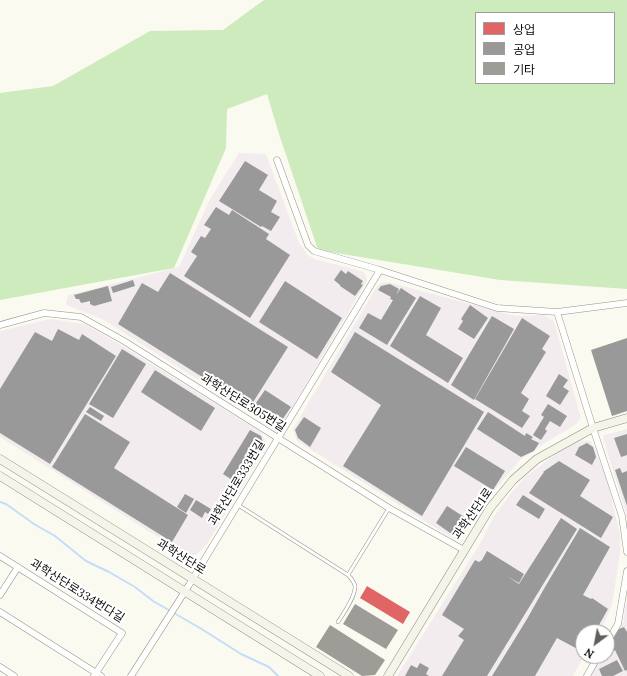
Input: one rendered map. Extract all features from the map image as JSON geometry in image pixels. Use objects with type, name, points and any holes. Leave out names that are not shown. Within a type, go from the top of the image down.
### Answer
[{"type":"main road","name":"과학산단1로","points":[[388,676],[490,508],[513,480],[537,459],[593,428],[627,418]]},
{"type":"main road","name":"과학산단로","points":[[0,459],[189,585],[320,676]]},
{"type":"main road","name":"과학산단로","points":[[0,476],[350,676]]},
{"type":"street","points":[[277,160],[308,245],[314,251],[380,270],[498,308],[557,312],[627,303]]},
{"type":"street","name":"과학산단로333번길","points":[[131,676],[189,585],[380,270]]},
{"type":"street","points":[[557,312],[622,516],[627,552]]},
{"type":"street","name":"과학산단로305번길","points":[[0,325],[44,313],[81,317],[124,341],[389,508],[464,550]]},
{"type":"street","name":"과학산단로334번다길","points":[[0,556],[122,633],[97,675]]},
{"type":"street","points":[[0,595],[18,567]]},
{"type":"street","points":[[615,629],[618,624],[627,572]]},
{"type":"street","points":[[0,612],[97,675]]},
{"type":"street","points":[[587,676],[594,664]]},
{"type":"street","points":[[0,667],[14,676]]},
{"type":"lane","points":[[237,504],[348,575],[355,588],[353,596],[338,622]]},
{"type":"lane","points":[[348,575],[389,508]]},
{"type":"shaded area","points":[[239,153],[266,154],[299,243],[308,255],[314,259],[362,271],[366,275],[367,281],[281,426],[275,427],[271,426],[102,319],[66,305],[68,295],[179,267],[210,199]]},
{"type":"shaded area","points":[[388,282],[515,316],[543,315],[554,321],[581,418],[575,425],[521,459],[499,485],[481,502],[463,535],[455,540],[297,441],[293,429],[376,288],[381,283]]},
{"type":"shaded area","points":[[50,319],[85,324],[261,432],[267,445],[207,544],[197,554],[188,556],[0,437],[0,331]]},
{"type":"shaded area","points":[[627,429],[627,520],[603,438],[605,435]]},
{"type":"shaded area","points":[[577,440],[590,441],[595,448],[608,483],[620,535],[620,554],[612,605],[605,621],[603,624],[575,624],[575,664],[580,664],[573,676],[397,676],[481,542],[493,518],[511,493],[525,477]]},
{"type":"shaded area","points":[[627,599],[627,676],[590,676],[597,664],[615,664],[615,635],[623,622]]},
{"type":"green space","points":[[264,0],[627,0],[627,289],[500,280],[318,250],[267,94],[227,109],[226,148],[174,268],[0,300],[0,93],[53,86],[150,31],[223,30]]},
{"type":"building: 상업","points":[[367,586],[410,612],[403,624],[360,598]]},
{"type":"building: 공업","points":[[245,161],[268,175],[259,190],[277,201],[271,212],[280,217],[271,231],[262,226],[261,227],[219,201]]},
{"type":"building: 공업","points":[[216,207],[229,215],[232,210],[269,234],[266,239],[290,255],[250,318],[184,276],[197,256],[191,252],[201,236],[205,238],[211,229],[204,225]]},
{"type":"building: 공업","points":[[341,270],[346,274],[348,271],[363,281],[361,284],[363,285],[355,296],[334,280]]},
{"type":"building: 공업","points":[[170,273],[288,347],[250,407],[118,324],[142,283],[158,292]]},
{"type":"building: 공업","points":[[133,280],[135,286],[113,293],[111,287]]},
{"type":"building: 공업","points":[[285,281],[342,318],[317,359],[259,322]]},
{"type":"building: 공업","points":[[390,284],[399,289],[396,295],[401,288],[416,298],[387,345],[359,328],[368,313],[381,320],[393,300],[390,299],[391,297],[378,290],[381,286]]},
{"type":"building: 공업","points":[[108,286],[112,301],[94,306],[90,304],[90,301],[81,303],[74,295]]},
{"type":"building: 공업","points":[[420,296],[441,308],[426,335],[463,358],[448,383],[390,346]]},
{"type":"building: 공업","points":[[470,305],[488,318],[474,339],[458,329],[463,321],[461,319]]},
{"type":"building: 공업","points":[[492,316],[514,329],[474,400],[451,385]]},
{"type":"building: 공업","points":[[522,318],[550,336],[542,349],[546,352],[521,393],[529,399],[522,411],[530,416],[522,428],[475,399]]},
{"type":"building: 공업","points":[[58,329],[79,340],[82,334],[116,356],[50,464],[0,433],[0,389],[35,332],[52,341]]},
{"type":"building: 공업","points":[[355,332],[484,412],[422,516],[343,466],[381,405],[331,372]]},
{"type":"building: 공업","points":[[627,338],[627,411],[612,416],[591,350]]},
{"type":"building: 공업","points":[[122,349],[146,364],[113,418],[89,404]]},
{"type":"building: 공업","points":[[155,370],[215,408],[201,431],[141,392]]},
{"type":"building: 공업","points":[[559,374],[568,380],[563,387],[569,391],[560,405],[546,396]]},
{"type":"building: 공업","points":[[265,390],[291,407],[280,423],[274,425],[251,410]]},
{"type":"building: 공업","points":[[548,404],[567,416],[560,427],[550,421],[545,429],[547,431],[541,440],[533,435],[544,417],[541,415]]},
{"type":"building: 공업","points":[[90,407],[104,416],[101,421],[86,412]]},
{"type":"building: 공업","points":[[488,412],[525,436],[526,433],[533,437],[531,439],[539,443],[534,451],[521,457],[477,429]]},
{"type":"building: 공업","points":[[85,414],[130,442],[114,468],[188,515],[172,542],[52,467]]},
{"type":"building: 공업","points":[[304,417],[321,428],[310,447],[298,438],[295,430]]},
{"type":"building: 공업","points":[[250,430],[261,436],[264,446],[240,485],[223,474]]},
{"type":"building: 공업","points":[[627,434],[627,455],[621,457],[614,438]]},
{"type":"building: 공업","points":[[587,443],[593,447],[596,457],[592,465],[575,455],[579,447]]},
{"type":"building: 공업","points":[[466,447],[505,471],[493,490],[454,466]]},
{"type":"building: 공업","points":[[559,461],[590,480],[580,496],[613,517],[601,538],[529,493],[543,472]]},
{"type":"building: 공업","points":[[620,468],[622,473],[627,471],[627,506],[615,470]]},
{"type":"building: 공업","points":[[185,494],[194,499],[186,513],[177,507]]},
{"type":"building: 공업","points":[[523,495],[545,509],[539,519],[516,505]]},
{"type":"building: 공업","points":[[196,500],[211,509],[208,514],[205,512],[202,518],[190,510]]},
{"type":"building: 공업","points":[[447,506],[469,520],[461,534],[453,535],[436,523]]},
{"type":"building: 공업","points":[[561,518],[577,529],[487,676],[442,676],[464,640],[458,636],[464,629],[442,615],[475,560],[479,562],[482,560],[487,551],[524,574],[519,583],[507,576],[519,584]]},
{"type":"building: 공업","points":[[580,528],[610,547],[583,595],[591,599],[592,598],[608,609],[600,624],[575,624],[575,648],[557,638],[535,676],[492,676],[527,619]]},
{"type":"building: 공업","points":[[624,627],[627,632],[627,670],[625,671],[615,650],[615,636],[619,629]]},
{"type":"building: 공업","points":[[617,660],[623,671],[613,676],[602,676],[599,669],[609,664],[615,664],[615,661]]},
{"type":"building: 공업","points":[[420,663],[429,668],[426,674],[429,676],[405,676],[411,665],[417,668]]},
{"type":"building: 기타","points":[[355,604],[398,630],[386,649],[343,624]]},
{"type":"building: 기타","points":[[330,625],[385,660],[375,675],[362,676],[316,647]]},
{"type":"waterway","points":[[0,502],[6,504],[34,524],[55,536],[86,561],[135,587],[153,601],[241,654],[269,667],[278,676]]}]
